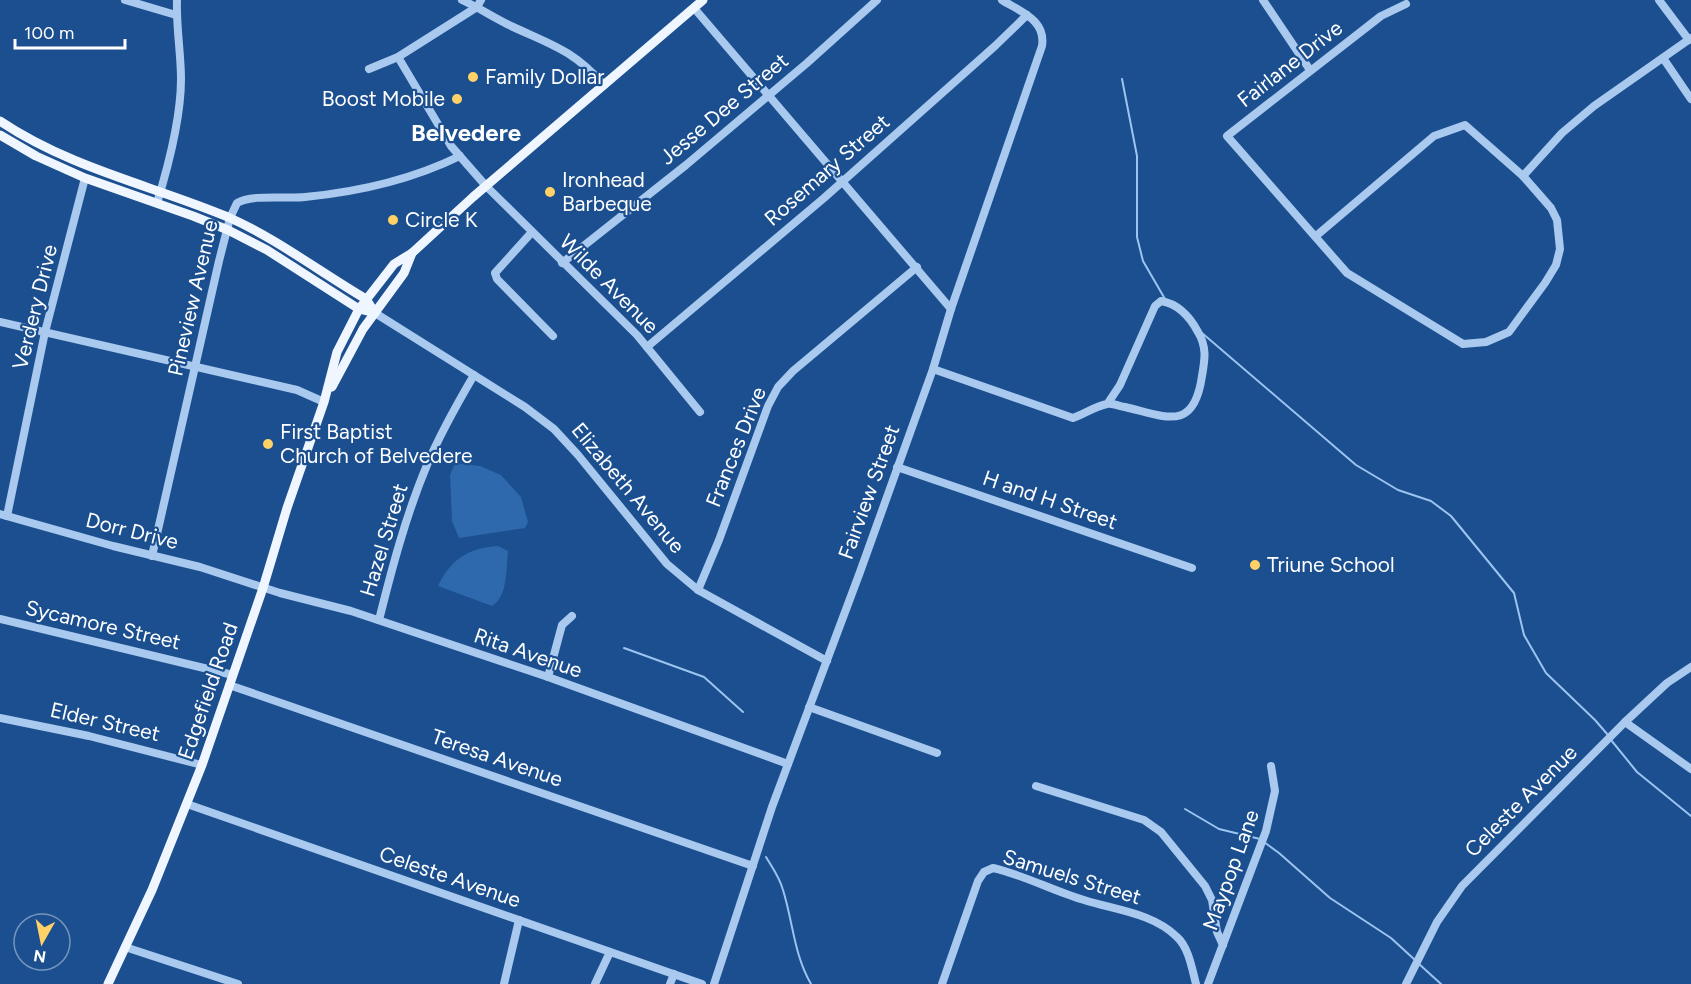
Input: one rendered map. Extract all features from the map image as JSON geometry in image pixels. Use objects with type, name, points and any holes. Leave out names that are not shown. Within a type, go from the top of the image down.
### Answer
[{"type":"main road","name":"Edgefield Road","points":[[108,984],[152,890],[187,804],[233,675],[258,586],[324,402],[337,352],[359,309],[393,264],[412,253],[453,214],[703,0]]},
{"type":"main road","points":[[0,122],[70,160],[230,218],[290,250],[366,299],[375,313]]},
{"type":"main road","points":[[0,135],[36,156],[85,178],[228,230],[267,250],[359,309],[375,313]]},
{"type":"main road","name":"Edgefield Road","points":[[324,402],[363,329],[404,273],[412,253]]},
{"type":"street","points":[[126,0],[176,15]]},
{"type":"street","points":[[157,203],[181,90],[177,0]]},
{"type":"street","points":[[462,0],[479,4],[512,26],[570,54],[583,63],[604,85]]},
{"type":"street","name":"Jesse Dee Street","points":[[562,263],[686,165],[807,63],[877,0]]},
{"type":"street","points":[[1002,0],[1027,15]]},
{"type":"street","points":[[1263,0],[1310,70]]},
{"type":"street","points":[[1523,176],[1562,133],[1594,106],[1690,39],[1659,0]]},
{"type":"street","name":"Fairlane Drive","points":[[1316,236],[1227,136],[1381,16],[1406,3]]},
{"type":"street","points":[[369,69],[398,57],[479,4]]},
{"type":"street","points":[[694,8],[951,309]]},
{"type":"street","name":"Rosemary Street","points":[[647,347],[842,182],[1027,15]]},
{"type":"street","name":"Fairview Street","points":[[714,984],[788,764],[933,369],[951,309],[1042,46],[1041,30],[1035,20],[1027,15]]},
{"type":"street","name":"Wilde Avenue","points":[[398,57],[451,146],[486,186],[562,263],[638,335],[700,412]]},
{"type":"street","points":[[1662,58],[1691,99]]},
{"type":"street","points":[[1465,125],[1523,176],[1551,208],[1557,220],[1560,249],[1556,265],[1509,332],[1486,342],[1462,344],[1347,273],[1316,236],[1434,136],[1465,125]]},
{"type":"street","name":"Pineview Avenue","points":[[152,556],[230,218],[237,203],[241,200],[305,197],[366,188],[460,156]]},
{"type":"street","name":"Verdery Drive","points":[[3,515],[45,332],[85,178]]},
{"type":"street","points":[[532,232],[495,273],[497,279],[554,336]]},
{"type":"street","name":"Frances Drive","points":[[698,590],[719,540],[768,406],[778,387],[793,371],[916,267]]},
{"type":"street","points":[[933,369],[1073,418],[1108,404],[1165,417],[1176,417],[1191,410],[1200,390],[1205,357],[1204,342],[1189,316],[1169,303],[1161,301],[1155,306],[1120,385],[1108,404]]},
{"type":"street","name":"Elizabeth Avenue","points":[[375,313],[525,407],[554,429],[585,463],[667,564],[684,580],[698,590],[827,660]]},
{"type":"street","points":[[0,322],[302,392],[324,402]]},
{"type":"street","name":"Hazel Street","points":[[380,620],[393,564],[426,465],[474,375]]},
{"type":"street","name":"H and H Street","points":[[897,466],[1192,568]]},
{"type":"street","name":"Dorr Drive","points":[[3,515],[200,567],[258,586]]},
{"type":"street","name":"Rita Avenue","points":[[258,586],[380,620],[548,677],[788,764]]},
{"type":"street","points":[[548,677],[562,625],[572,616]]},
{"type":"street","name":"Sycamore Street","points":[[0,619],[233,675]]},
{"type":"street","name":"Celeste Avenue","points":[[1406,984],[1437,922],[1462,886],[1625,722],[1667,683],[1691,667]]},
{"type":"street","name":"Teresa Avenue","points":[[229,685],[753,866]]},
{"type":"street","points":[[809,707],[937,753]]},
{"type":"street","name":"Elder Street","points":[[0,718],[89,736],[201,765]]},
{"type":"street","points":[[1625,722],[1691,769]]},
{"type":"street","name":"Maypop Lane","points":[[1208,984],[1273,809],[1275,791],[1271,766]]},
{"type":"street","points":[[1036,786],[1144,820],[1161,832],[1205,886],[1212,900],[1216,932],[1222,945]]},
{"type":"street","name":"Celeste Avenue","points":[[187,804],[702,984]]},
{"type":"street","name":"Samuels Street","points":[[942,984],[978,881],[984,872],[993,868],[1083,900],[1131,912],[1167,929],[1179,938],[1183,945],[1196,984]]},
{"type":"street","points":[[504,984],[519,920]]},
{"type":"street","points":[[125,947],[238,984]]},
{"type":"street","points":[[595,984],[610,952]]},
{"type":"street","points":[[670,984],[674,974]]},
{"type":"shaded area","points":[[455,463],[480,466],[501,475],[521,497],[528,522],[525,528],[459,538],[452,521],[450,475]]},
{"type":"shaded area","points":[[498,546],[508,551],[506,574],[501,596],[492,606],[438,586],[455,562],[469,552]]},
{"type":"waterway","points":[[1122,79],[1137,156],[1137,237],[1143,261],[1165,299]]},
{"type":"waterway","points":[[1202,333],[1356,465],[1398,490],[1431,501],[1451,516],[1514,593],[1524,635],[1546,673],[1608,735]]},
{"type":"waterway","points":[[624,648],[704,677],[743,712]]},
{"type":"waterway","points":[[1611,740],[1637,772],[1691,816]]},
{"type":"waterway","points":[[1185,809],[1219,829],[1260,839]]},
{"type":"waterway","points":[[1264,842],[1330,898],[1391,938],[1415,960]]},
{"type":"waterway","points":[[766,857],[782,886],[797,950],[811,984]]},
{"type":"waterway","points":[[1419,964],[1441,984]]},
{"type":"place","name":"Family Dollar","points":[[473,77]]},
{"type":"place","name":"Boost Mobile","points":[[457,99]]},
{"type":"place","name":"Ironhead Barbeque","points":[[550,192]]},
{"type":"place","name":"Circle K","points":[[393,220]]},
{"type":"place","name":"First Baptist Church of Belvedere","points":[[268,444]]},
{"type":"place","name":"Triune School","points":[[1255,565]]},
{"type":"district","name":"Belvedere","points":[[466,133]]}]
